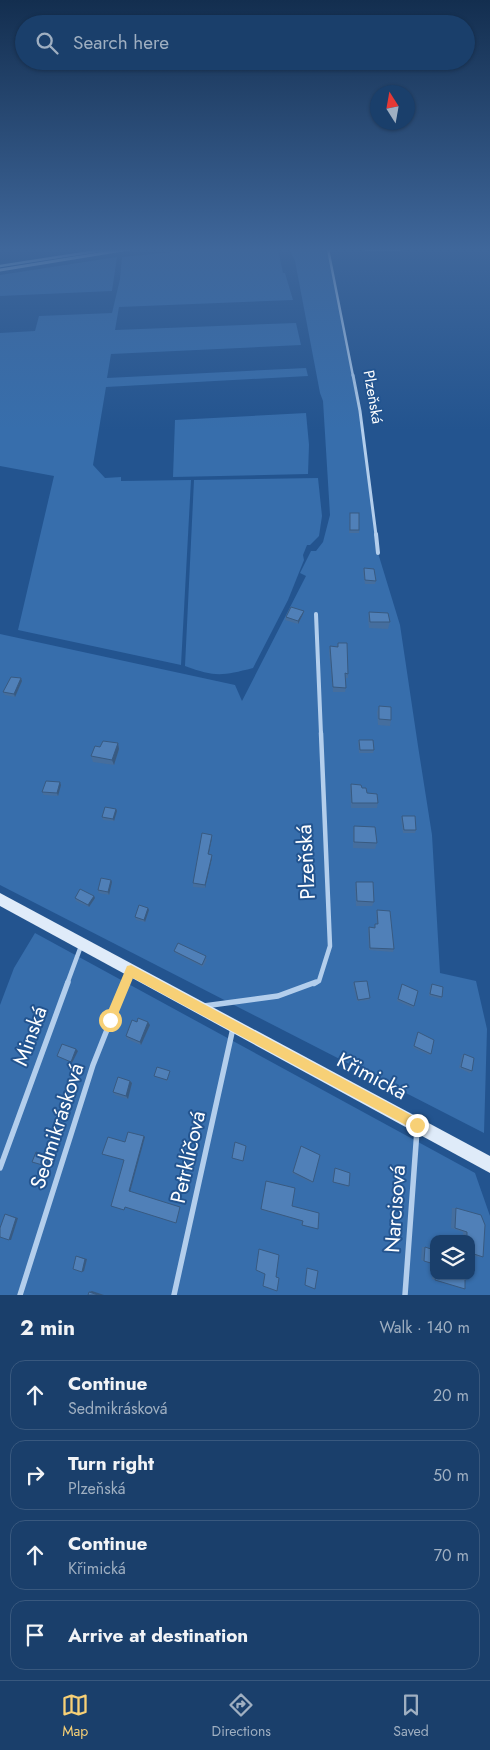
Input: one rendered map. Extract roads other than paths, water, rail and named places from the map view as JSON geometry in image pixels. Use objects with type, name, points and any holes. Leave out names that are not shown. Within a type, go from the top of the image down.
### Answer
[{"type":"main road","points":[[0,900],[234,1026]]},
{"type":"main road","name":"Křimická","points":[[234,1026],[490,1164]]},
{"type":"lane","name":"Plzeňská","points":[[340,309],[360,411],[378,553]]},
{"type":"lane","name":"Plzeňská","points":[[197,1006],[246,1001],[303,990],[319,981],[330,946],[316,614]]},
{"type":"lane","name":"Minská","points":[[0,1168],[82,944]]},
{"type":"lane","name":"Sedmikrásková","points":[[20,1295],[93,1064],[131,970]]},
{"type":"lane","name":"Petrklíčová","points":[[174,1295],[234,1026]]},
{"type":"lane","name":"Narcisová","points":[[405,1295],[417,1125]]}]
